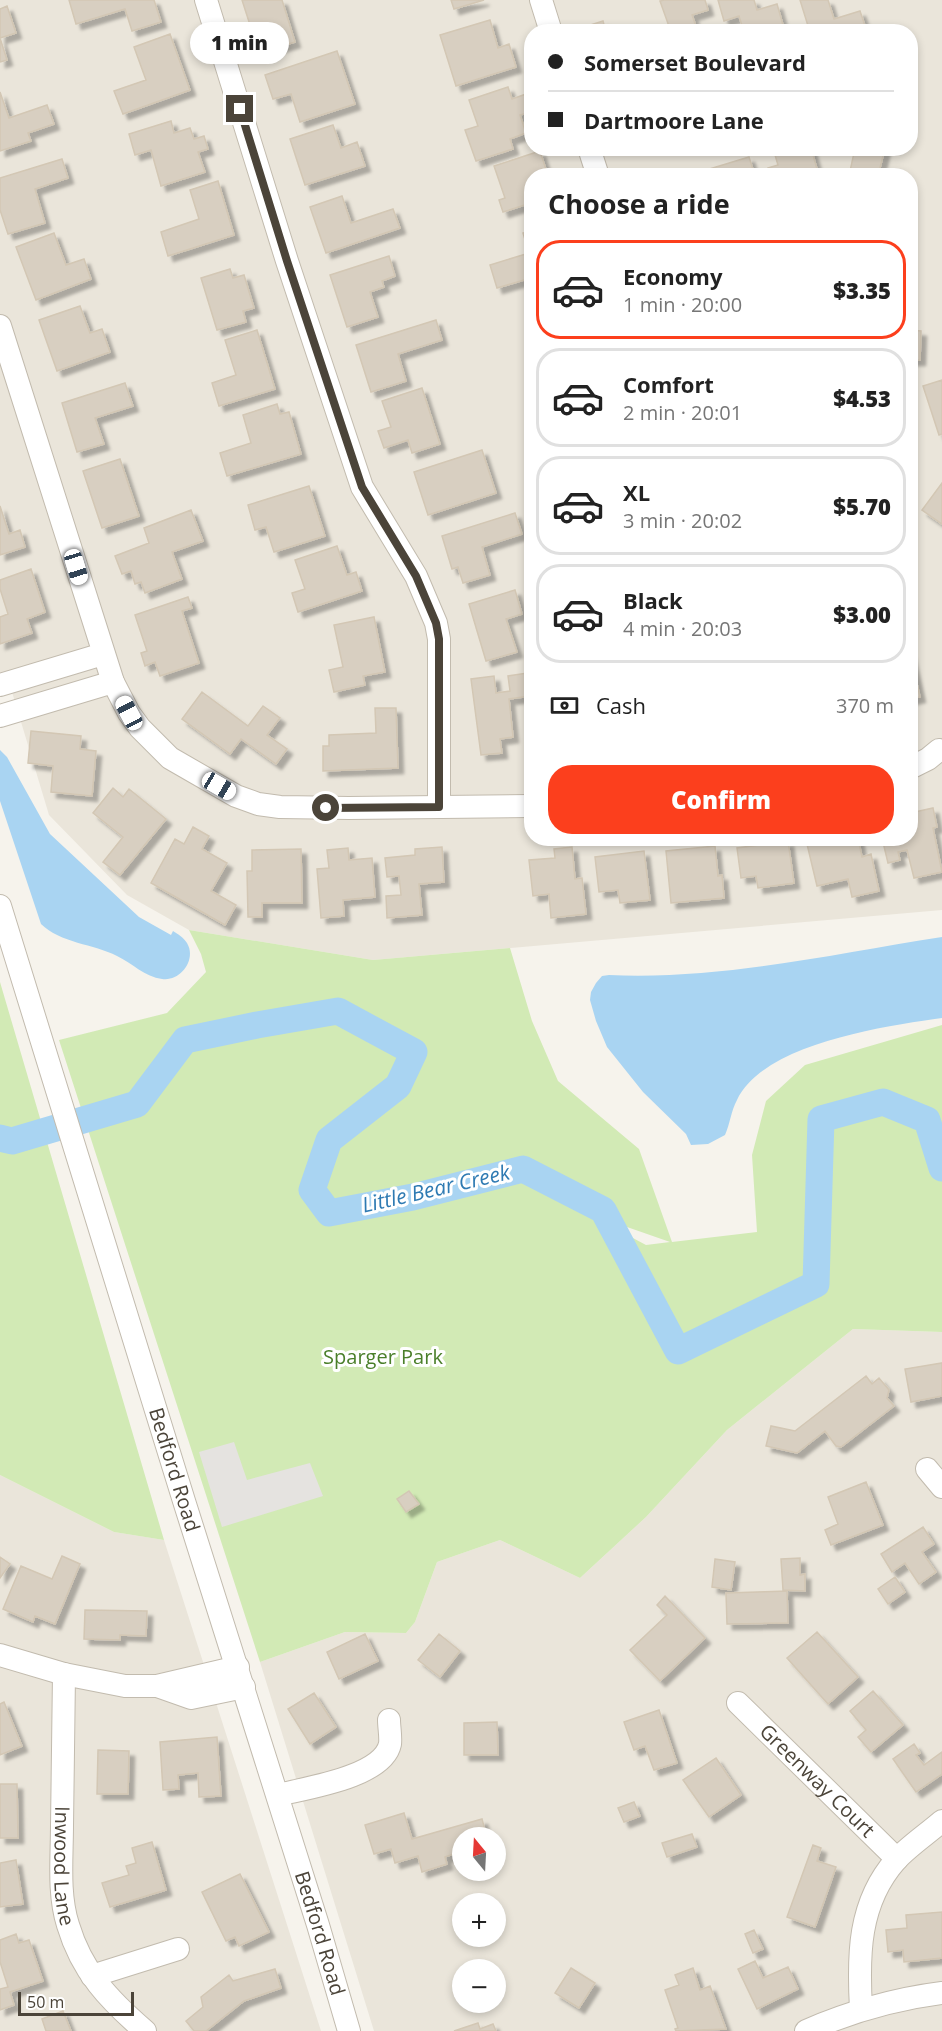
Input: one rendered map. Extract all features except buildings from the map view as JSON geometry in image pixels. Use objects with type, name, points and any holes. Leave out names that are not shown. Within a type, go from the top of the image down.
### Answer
[{"type":"street","points":[[207,0],[283,250],[362,487],[416,576],[436,623],[439,639],[439,807]]},
{"type":"street","points":[[541,0],[548,24]]},
{"type":"street","points":[[0,326],[112,682],[140,728],[170,758],[236,796],[258,804],[280,807],[524,806]]},
{"type":"street","points":[[0,685],[104,654]]},
{"type":"street","points":[[0,716],[112,682]]},
{"type":"street","points":[[918,764],[939,750]]},
{"type":"street","name":"Bedford Road","points":[[0,906],[73,1148],[241,1677],[350,2031]]},
{"type":"street","points":[[927,1469],[942,1487]]},
{"type":"street","points":[[0,1655],[64,1674],[125,1686],[158,1686],[241,1677]]},
{"type":"street","name":"Inwood Lane","points":[[64,1674],[62,1882],[68,1926],[92,1976],[113,2004],[145,2031]]},
{"type":"street","name":"Greenway Court","points":[[738,1703],[897,1859]]},
{"type":"street","points":[[278,1795],[352,1776],[378,1763],[390,1745],[389,1720]]},
{"type":"street","points":[[861,2009],[858,1966],[862,1931],[882,1878],[897,1859],[942,1821]]},
{"type":"street","points":[[92,1976],[178,1949]]},
{"type":"street","points":[[806,2031],[861,2009],[916,1996],[942,1993]]},
{"type":"shaded area","points":[[0,0],[942,0],[942,910],[373,960],[189,930],[127,895],[49,815],[6,672],[0,673]]},
{"type":"shaded area","points":[[853,1329],[942,1332],[942,2031],[374,2031],[260,1662],[345,1632],[406,1633],[415,1622],[437,1562],[500,1540],[580,1578],[646,1517],[727,1430]]},
{"type":"shaded area","points":[[234,1442],[247,1480],[310,1463],[323,1496],[222,1527],[199,1452]]},
{"type":"shaded area","points":[[0,1475],[114,1532],[164,1540],[321,2031],[0,2031]]},
{"type":"green space","name":"Sparger Park","points":[[189,930],[373,960],[510,948],[532,1021],[558,1081],[639,1149],[672,1242],[757,1232],[752,1155],[766,1101],[805,1065],[942,1025],[942,1332],[853,1329],[727,1430],[646,1517],[580,1578],[500,1540],[437,1562],[415,1622],[406,1633],[345,1632],[260,1662],[59,1040],[167,1013],[206,972],[201,954]],"holes":[[[584,1212],[670,1242],[646,1245]]]},
{"type":"green space","points":[[0,982],[164,1540],[114,1532],[0,1475]]},
{"type":"water","points":[[0,750],[7,757],[50,834],[139,917],[171,935],[173,931],[186,941],[190,950],[188,963],[175,977],[156,978],[117,956],[67,939],[41,924],[0,801]]},
{"type":"water","points":[[942,937],[942,1018],[860,1032],[799,1051],[773,1064],[751,1080],[737,1100],[725,1135],[708,1144],[691,1145],[686,1134],[643,1092],[607,1047],[590,1000],[591,992],[602,976],[651,976],[735,970]]},
{"type":"waterway","name":"Little Bear Creek","points":[[0,1138],[12,1141],[137,1104],[185,1040],[338,1011],[414,1052],[398,1086],[329,1140],[312,1190],[329,1213],[413,1197],[523,1169],[603,1210],[678,1351],[816,1284],[821,1119],[883,1102],[927,1120],[942,1168]]},
{"type":"route","points":[[240,109],[287,261],[362,487],[416,576],[436,623],[439,639],[439,807],[326,808]]}]
